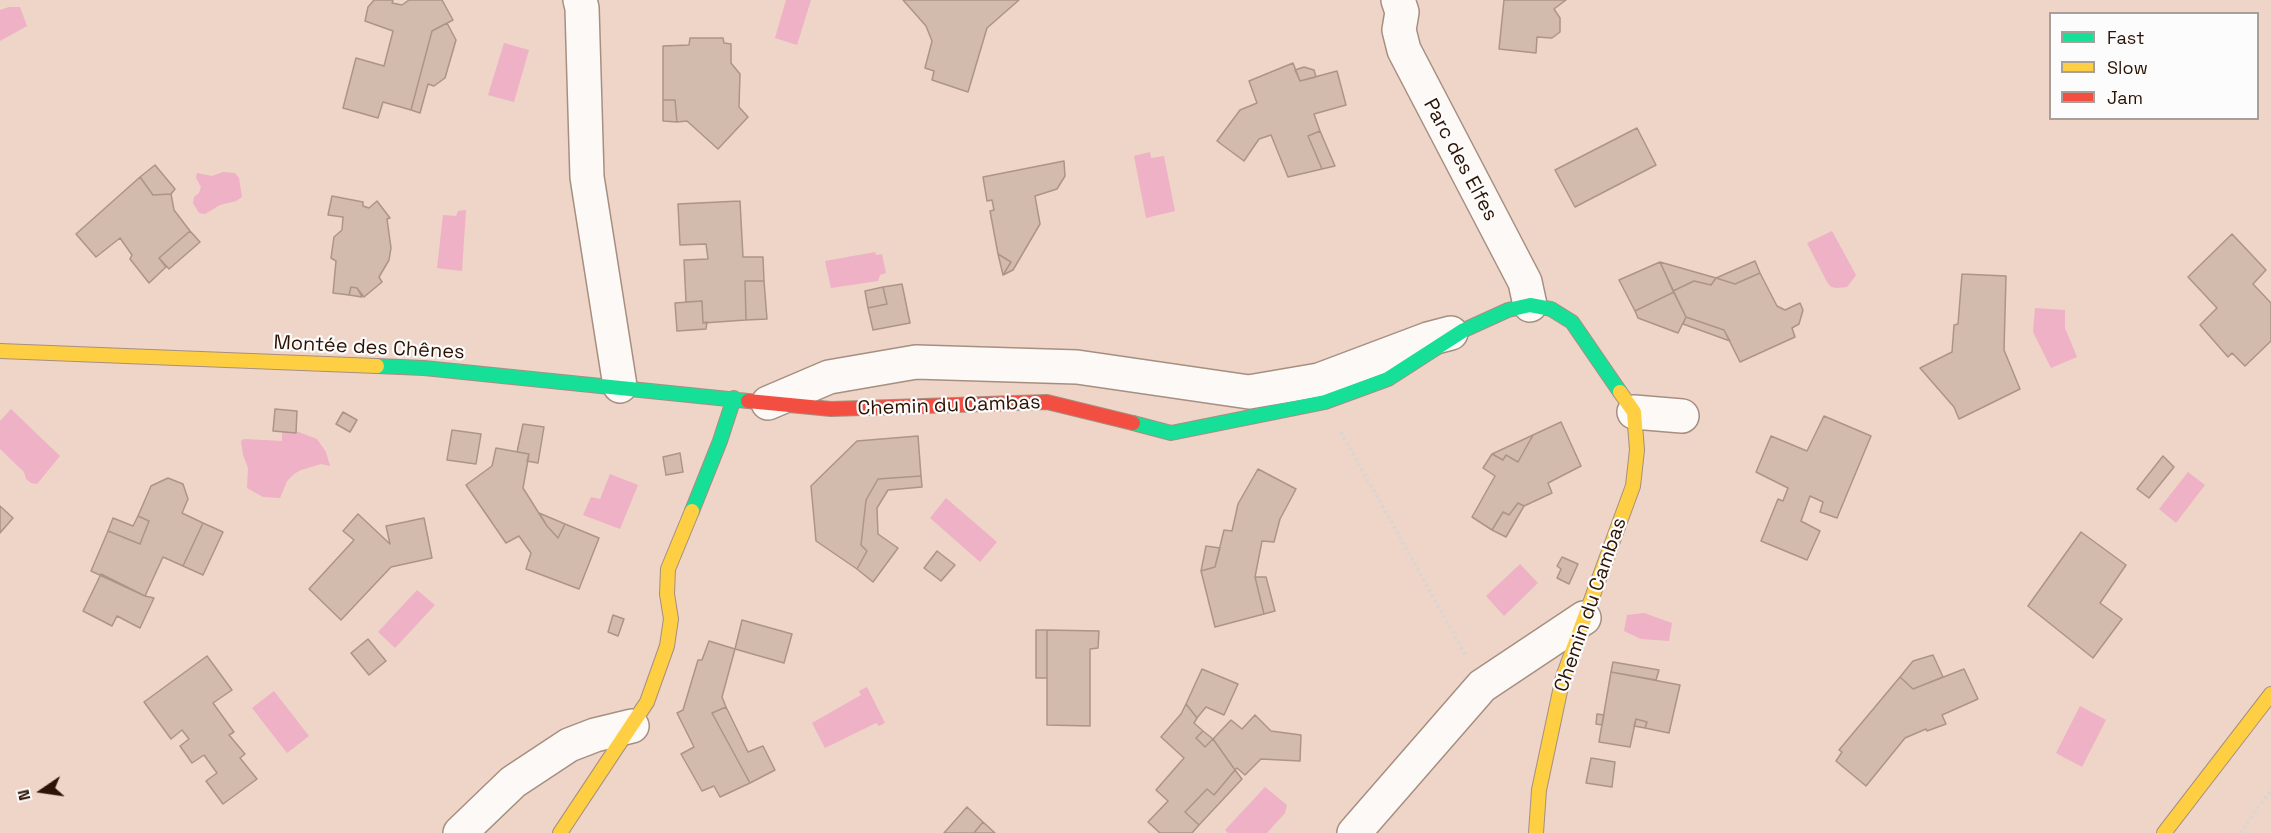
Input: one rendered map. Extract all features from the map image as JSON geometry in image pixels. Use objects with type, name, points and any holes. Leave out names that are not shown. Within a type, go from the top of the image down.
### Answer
[{"type":"street","points":[[580,0],[587,177],[621,386]]},
{"type":"street","name":"Parc des Elfes","points":[[1406,4],[1399,30],[1404,50],[1525,282],[1530,305]]},
{"type":"street","points":[[1530,305],[1551,309],[1572,322],[1634,412],[1682,416]]},
{"type":"street","name":"Chemin du Cambas","points":[[734,398],[831,409],[1047,402],[1171,433],[1324,402],[1388,379],[1464,330],[1508,310],[1530,305]]},
{"type":"street","name":"Chemin du Cambas","points":[[768,403],[829,377],[916,362],[1077,368],[1249,392],[1320,380],[1428,339],[1464,330]]},
{"type":"street","name":"Montée des Chênes","points":[[0,351],[424,368],[734,398]]},
{"type":"street","points":[[560,833],[647,702],[667,646],[670,619],[667,594],[668,569],[720,441],[734,398]]},
{"type":"street","name":"Chemin du Cambas","points":[[1536,833],[1539,790],[1563,677],[1633,486],[1637,450],[1634,412]]},
{"type":"street","points":[[1353,833],[1482,686],[1584,618]]},
{"type":"street","points":[[2164,833],[2271,694]]},
{"type":"street","points":[[460,833],[513,783],[569,745],[595,735],[632,726]]},
{"type":"path","points":[[1324,402],[1482,686]]},
{"type":"path","points":[[2240,833],[2271,790]]},
{"type":"shaded area","points":[[786,0],[811,0],[797,45],[775,38]]},
{"type":"shaded area","points":[[20,7],[27,26],[0,41],[0,10]]},
{"type":"shaded area","points":[[504,43],[529,50],[514,102],[488,95]]},
{"type":"shaded area","points":[[1150,152],[1151,158],[1164,156],[1175,211],[1146,218],[1134,156]]},
{"type":"shaded area","points":[[223,172],[235,173],[239,178],[242,197],[220,205],[205,214],[199,213],[193,203],[201,187],[196,178],[197,173],[212,176]]},
{"type":"shaded area","points":[[466,210],[462,271],[437,268],[443,215],[456,216],[458,211]]},
{"type":"shaded area","points":[[1832,231],[1856,275],[1847,287],[1831,287],[1807,243]]},
{"type":"shaded area","points":[[875,252],[876,255],[882,254],[886,273],[880,275],[878,281],[831,288],[825,261]]},
{"type":"shaded area","points":[[2035,308],[2065,310],[2065,328],[2077,357],[2051,368],[2033,332]]},
{"type":"shaded area","points":[[11,409],[60,456],[37,484],[26,479],[24,472],[0,449],[0,421]]},
{"type":"shaded area","points":[[296,431],[317,439],[326,452],[330,466],[321,464],[294,474],[287,481],[280,498],[263,497],[247,488],[248,468],[241,441],[244,439],[282,441],[282,432],[295,433]]},
{"type":"shaded area","points":[[2188,472],[2205,485],[2176,523],[2159,509]]},
{"type":"shaded area","points":[[610,474],[638,485],[620,529],[583,515],[591,497],[600,499]]},
{"type":"shaded area","points":[[946,498],[997,542],[980,562],[930,518]]},
{"type":"shaded area","points":[[1520,564],[1538,583],[1504,616],[1486,596]]},
{"type":"shaded area","points":[[417,590],[435,605],[395,648],[378,632]]},
{"type":"shaded area","points":[[1644,613],[1672,623],[1669,641],[1641,639],[1624,631],[1627,615]]},
{"type":"shaded area","points":[[867,687],[885,723],[879,726],[876,723],[825,748],[812,723],[861,695],[859,691]]},
{"type":"shaded area","points":[[274,691],[309,736],[287,753],[252,708]]},
{"type":"shaded area","points":[[2080,706],[2106,720],[2082,767],[2056,753]]},
{"type":"shaded area","points":[[1265,787],[1287,805],[1285,813],[1267,833],[1228,833],[1225,830]]},
{"type":"building","points":[[374,0],[393,0],[392,3],[402,5],[409,0],[442,0],[453,20],[432,31],[411,110],[383,102],[378,118],[343,108],[356,58],[384,66],[393,31],[365,21],[368,7]]},
{"type":"building","points":[[903,0],[1019,0],[987,28],[968,92],[932,80],[934,71],[925,68],[932,41],[926,26]]},
{"type":"building","points":[[1504,0],[1566,0],[1554,9],[1560,18],[1560,32],[1552,38],[1537,37],[1536,53],[1499,49]]},
{"type":"building","points":[[447,23],[456,40],[445,78],[434,86],[428,84],[420,113],[411,110],[432,31]]},
{"type":"building","points":[[690,38],[723,38],[724,43],[731,44],[731,63],[740,74],[739,107],[748,117],[718,149],[687,121],[677,122],[675,100],[663,100],[663,46],[689,45]]},
{"type":"building","points":[[1293,63],[1300,81],[1337,71],[1346,105],[1314,114],[1320,131],[1308,136],[1322,169],[1288,177],[1271,135],[1259,139],[1244,161],[1217,141],[1240,110],[1257,103],[1249,81]]},
{"type":"building","points":[[1304,67],[1314,70],[1316,77],[1300,81],[1295,70]]},
{"type":"building","points":[[663,100],[675,100],[677,122],[663,121]]},
{"type":"building","points":[[1637,128],[1656,165],[1575,207],[1555,170]]},
{"type":"building","points":[[1320,131],[1335,166],[1322,169],[1308,136]]},
{"type":"building","points":[[1064,161],[1065,176],[1057,189],[1035,196],[1040,224],[1013,270],[1003,275],[1011,262],[998,254],[990,211],[994,210],[992,200],[987,201],[983,177]]},
{"type":"building","points":[[155,165],[175,189],[171,194],[153,195],[140,177]]},
{"type":"building","points":[[140,177],[153,195],[171,194],[174,210],[190,231],[159,258],[166,267],[149,283],[130,259],[132,255],[120,238],[96,257],[76,234]]},
{"type":"building","points":[[332,196],[363,202],[363,206],[369,208],[377,201],[390,218],[387,219],[391,248],[389,260],[379,277],[382,282],[364,297],[357,288],[351,287],[349,295],[333,293],[336,261],[331,258],[334,237],[342,230],[343,217],[328,215]]},
{"type":"building","points":[[740,201],[743,257],[763,257],[764,281],[745,281],[746,320],[703,323],[702,301],[686,302],[684,260],[708,259],[706,244],[680,245],[678,204]]},
{"type":"building","points":[[190,231],[200,242],[169,269],[159,258]]},
{"type":"building","points":[[2232,234],[2266,270],[2253,284],[2271,303],[2271,341],[2245,366],[2232,353],[2228,357],[2200,325],[2217,308],[2188,277]]},
{"type":"building","points":[[998,254],[1011,262],[1003,275]]},
{"type":"building","points":[[1755,261],[1760,273],[1735,284],[1716,278]]},
{"type":"building","points":[[1660,262],[1716,278],[1711,285],[1694,281],[1673,291]]},
{"type":"building","points":[[1660,262],[1674,292],[1635,311],[1619,280]]},
{"type":"building","points":[[1760,273],[1777,306],[1785,310],[1800,303],[1803,310],[1799,324],[1792,328],[1795,337],[1740,362],[1724,330],[1686,317],[1673,291],[1694,281],[1711,285],[1716,278],[1735,284]]},
{"type":"building","points":[[1962,274],[2006,276],[2004,350],[2020,389],[1959,419],[1954,407],[1920,368],[1952,352],[1954,325],[1958,324]]},
{"type":"building","points":[[745,281],[764,281],[767,319],[746,320]]},
{"type":"building","points":[[902,284],[910,323],[873,330],[868,308],[887,304],[883,287]]},
{"type":"building","points":[[351,287],[357,288],[362,297],[349,295]]},
{"type":"building","points":[[883,287],[887,304],[868,308],[865,291]]},
{"type":"building","points":[[1674,292],[1686,317],[1678,333],[1638,318],[1635,311]]},
{"type":"building","points":[[702,301],[703,323],[707,322],[706,329],[677,331],[675,303]]},
{"type":"building","points":[[1686,317],[1724,330],[1730,341],[1683,324]]},
{"type":"building","points":[[275,409],[297,411],[296,433],[273,431]]},
{"type":"building","points":[[343,412],[357,420],[350,432],[336,424]]},
{"type":"building","points":[[1824,416],[1871,436],[1837,518],[1820,512],[1823,502],[1810,496],[1801,521],[1820,531],[1807,560],[1761,541],[1778,499],[1783,501],[1788,488],[1756,472],[1771,436],[1807,451]]},
{"type":"building","points":[[1561,422],[1581,466],[1548,483],[1552,493],[1524,506],[1518,503],[1509,515],[1503,512],[1492,530],[1472,517],[1495,476],[1483,468],[1492,454],[1503,460],[1506,455],[1518,462],[1533,435]]},
{"type":"building","points":[[523,424],[544,427],[538,463],[527,461],[529,454],[517,452]]},
{"type":"building","points":[[452,430],[481,434],[476,464],[447,460]]},
{"type":"building","points":[[1533,435],[1518,462],[1506,455],[1503,460],[1492,454]]},
{"type":"building","points":[[918,436],[921,476],[878,479],[866,500],[861,545],[867,551],[857,569],[816,541],[811,486],[857,441]]},
{"type":"building","points":[[496,448],[529,454],[523,488],[547,526],[558,538],[565,524],[599,538],[579,589],[526,569],[531,553],[519,536],[506,543],[466,485],[492,466]]},
{"type":"building","points":[[680,453],[683,472],[666,475],[663,457]]},
{"type":"building","points":[[2163,456],[2174,467],[2149,498],[2137,489]]},
{"type":"building","points":[[1258,469],[1296,489],[1280,519],[1274,542],[1262,541],[1255,577],[1264,614],[1215,627],[1201,571],[1215,567],[1224,530],[1232,531],[1238,504]]},
{"type":"building","points":[[921,476],[922,487],[888,490],[877,508],[878,534],[898,548],[873,582],[857,569],[867,551],[861,545],[866,500],[878,479]]},
{"type":"building","points":[[168,478],[183,484],[188,499],[182,513],[203,523],[183,566],[163,557],[145,596],[91,571],[108,531],[140,544],[149,521],[138,516],[151,486]]},
{"type":"building","points":[[1518,503],[1524,506],[1506,537],[1492,530],[1503,512],[1509,515]]},
{"type":"building","points":[[0,506],[13,518],[0,533]]},
{"type":"building","points":[[539,513],[565,524],[558,538],[547,526]]},
{"type":"building","points":[[358,514],[390,544],[386,526],[424,518],[432,558],[391,567],[341,620],[309,589],[354,540],[343,531]]},
{"type":"building","points":[[138,516],[149,521],[140,544],[108,531],[113,518],[133,526]]},
{"type":"building","points":[[203,523],[223,532],[203,575],[183,566]]},
{"type":"building","points":[[2081,532],[2126,565],[2100,603],[2122,619],[2093,658],[2028,606]]},
{"type":"building","points":[[1206,546],[1220,548],[1215,567],[1201,571]]},
{"type":"building","points":[[937,551],[955,565],[941,581],[924,568]]},
{"type":"building","points":[[1562,557],[1578,564],[1569,584],[1557,578],[1561,569],[1557,566]]},
{"type":"building","points":[[101,574],[145,596],[154,598],[140,628],[117,616],[112,626],[83,611]]},
{"type":"building","points":[[1255,577],[1266,577],[1275,611],[1264,614]]},
{"type":"building","points":[[613,615],[624,619],[618,636],[608,632]]},
{"type":"building","points":[[742,620],[792,634],[784,663],[735,649]]},
{"type":"building","points":[[1036,630],[1047,630],[1047,678],[1036,678]]},
{"type":"building","points":[[1047,630],[1099,631],[1098,648],[1090,649],[1090,726],[1047,725]]},
{"type":"building","points":[[368,639],[386,661],[369,675],[351,653]]},
{"type":"building","points":[[709,641],[735,649],[722,697],[726,707],[712,713],[750,783],[720,797],[714,786],[702,791],[681,754],[694,747],[677,713],[683,710],[698,660],[702,660]]},
{"type":"building","points":[[1933,655],[1943,677],[1913,689],[1900,677],[1913,661]]},
{"type":"building","points":[[207,656],[232,690],[213,703],[234,732],[229,735],[245,754],[240,758],[257,779],[223,804],[206,781],[217,773],[204,755],[192,763],[180,746],[189,739],[182,730],[171,739],[144,702]]},
{"type":"building","points":[[1613,662],[1659,670],[1656,680],[1611,672]]},
{"type":"building","points":[[1202,669],[1238,684],[1224,715],[1206,707],[1197,718],[1186,704]]},
{"type":"building","points":[[1964,669],[1978,699],[1942,715],[1946,724],[1905,738],[1866,786],[1836,761],[1842,752],[1839,750],[1900,677],[1913,689]]},
{"type":"building","points":[[1611,672],[1680,685],[1669,733],[1645,728],[1647,722],[1636,719],[1630,747],[1599,742]]},
{"type":"building","points":[[1186,704],[1197,718],[1194,723],[1203,731],[1196,738],[1205,747],[1213,739],[1235,770],[1214,795],[1207,789],[1185,812],[1199,825],[1192,833],[1160,833],[1148,822],[1168,801],[1156,790],[1184,758],[1161,737],[1181,714]]},
{"type":"building","points":[[726,707],[748,752],[763,746],[775,770],[750,783],[712,713]]},
{"type":"building","points":[[1597,714],[1604,715],[1602,725],[1596,724]]},
{"type":"building","points":[[1255,715],[1271,731],[1301,735],[1300,761],[1261,759],[1245,775],[1237,768],[1235,770],[1213,739],[1231,720],[1242,729]]},
{"type":"building","points":[[1636,719],[1647,722],[1645,728],[1634,726]]},
{"type":"building","points":[[1203,731],[1213,739],[1205,747],[1196,738]]},
{"type":"building","points":[[1591,758],[1615,762],[1612,787],[1586,783]]},
{"type":"building","points":[[1235,770],[1242,779],[1199,825],[1185,812],[1207,789],[1214,795]]},
{"type":"building","points":[[967,807],[983,822],[974,833],[944,833]]},
{"type":"building","points":[[983,822],[995,833],[974,833]]},
{"type":"traffic: fast","points":[[1133,423],[1171,433],[1325,402],[1388,379],[1464,330],[1508,310],[1530,305],[1551,309],[1572,322],[1620,392]]},
{"type":"traffic: fast","points":[[377,366],[424,368],[748,401]]},
{"type":"traffic: fast","points":[[692,511],[720,441],[734,398]]},
{"type":"traffic: slow","points":[[0,351],[377,366]]},
{"type":"traffic: slow","points":[[1536,833],[1539,790],[1563,677],[1633,486],[1637,450],[1634,412],[1620,392]]},
{"type":"traffic: slow","points":[[560,833],[647,702],[667,646],[671,619],[667,594],[668,569],[692,511]]},
{"type":"traffic: slow","points":[[2164,833],[2271,694]]},
{"type":"traffic: jam","points":[[748,401],[831,409],[1047,402],[1133,423]]}]
